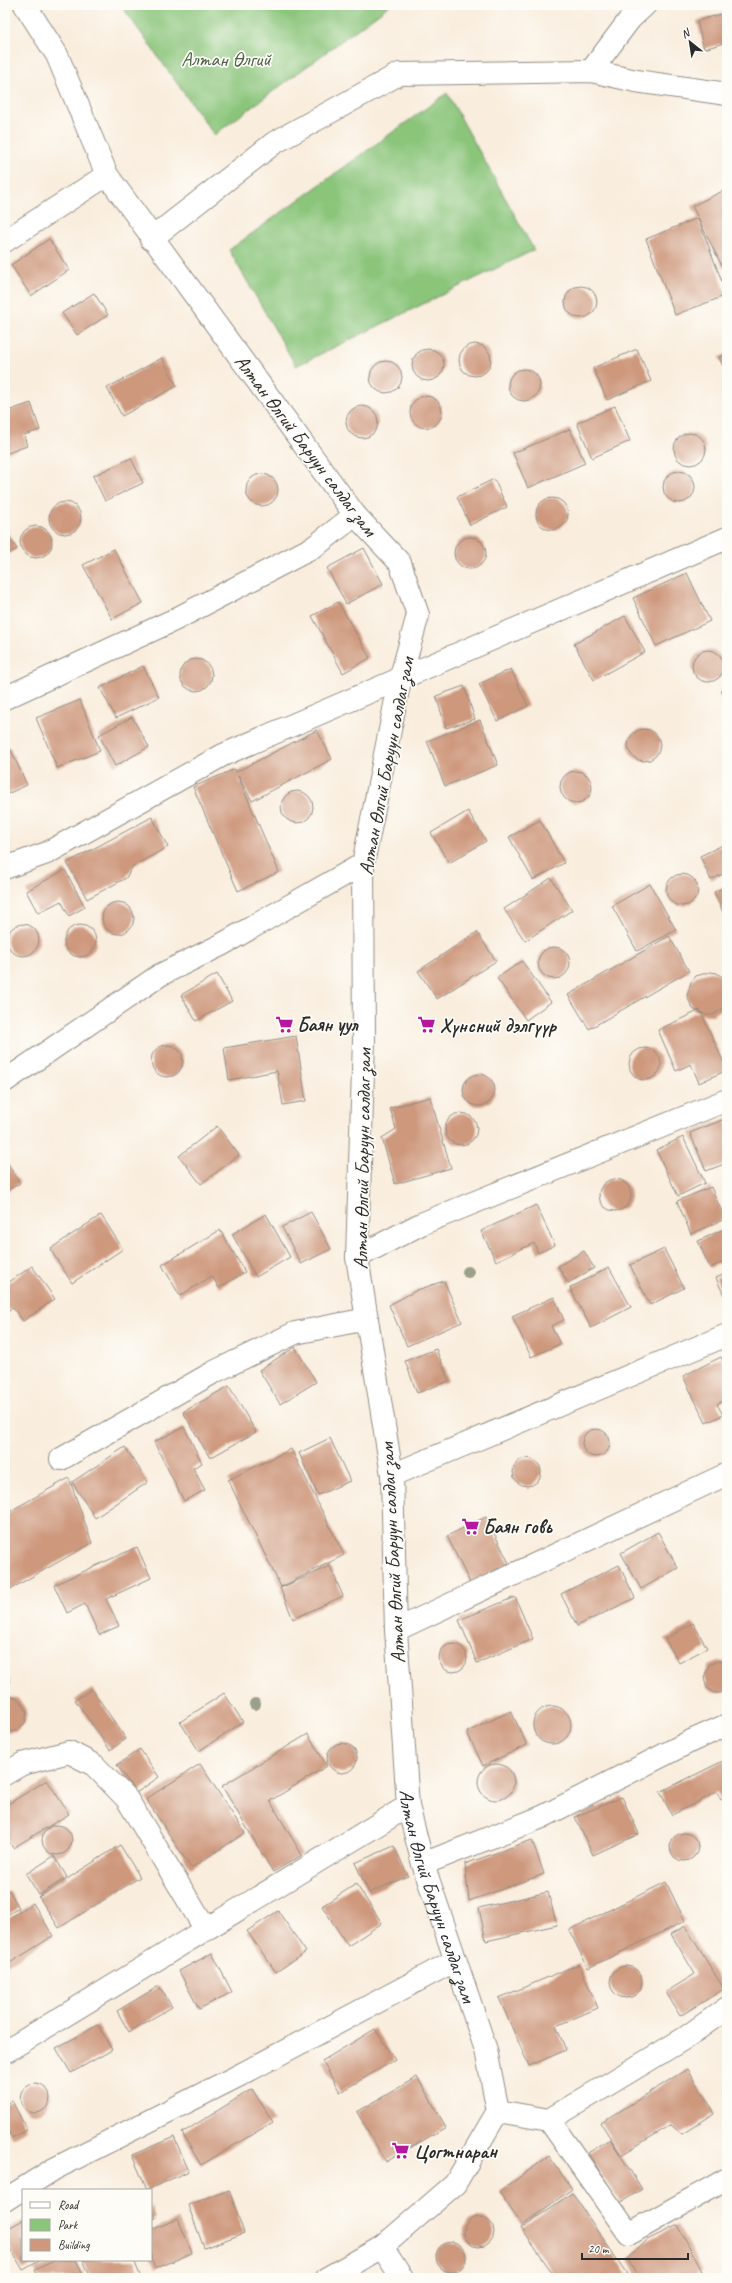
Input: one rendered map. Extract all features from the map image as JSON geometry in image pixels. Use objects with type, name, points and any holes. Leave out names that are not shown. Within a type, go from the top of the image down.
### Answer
[{"type":"street","name":"Алтан Өлгий Баруун салдаг зам","points":[[25,5],[57,55],[107,175],[151,239],[354,515],[400,563],[418,615],[400,680],[363,864],[364,1040],[357,1257],[392,1475],[396,1630],[408,1806],[423,1864],[454,1961],[486,2050],[498,2111]]},
{"type":"street","points":[[591,71],[630,19],[645,5]]},
{"type":"street","points":[[151,239],[274,143],[399,74],[591,71],[636,80],[727,94]]},
{"type":"street","points":[[5,241],[107,175]]},
{"type":"street","points":[[5,698],[174,620],[314,547],[354,515]]},
{"type":"street","points":[[5,868],[47,853],[223,755],[727,538]]},
{"type":"street","points":[[5,1081],[160,975],[221,945],[363,864]]},
{"type":"street","points":[[357,1257],[421,1224],[727,1100]]},
{"type":"street","points":[[61,1459],[214,1372],[295,1333],[367,1319]]},
{"type":"street","points":[[392,1475],[727,1335]]},
{"type":"street","points":[[396,1630],[727,1474]]},
{"type":"street","points":[[423,1864],[542,1817],[691,1741],[727,1725]]},
{"type":"street","points":[[5,1774],[22,1764],[69,1752],[94,1765],[127,1799],[206,1930]]},
{"type":"street","points":[[5,2052],[408,1806]]},
{"type":"street","points":[[22,2189],[54,2169],[240,2075],[454,1961]]},
{"type":"street","points":[[327,2278],[382,2247],[455,2184],[498,2111],[548,2120],[685,2038],[727,2008]]},
{"type":"street","points":[[548,2120],[629,2234],[727,2179]]},
{"type":"street","points":[[5,2200],[22,2189]]},
{"type":"street","points":[[382,2247],[402,2278]]},
{"type":"green space","name":"Алтан Өлгий","points":[[121,5],[390,5],[214,135]]},
{"type":"green space","points":[[447,93],[534,250],[296,366],[229,250]]},
{"type":"building","points":[[724,13],[727,26],[727,42],[704,49],[697,21]]},
{"type":"building","points":[[727,189],[727,266],[723,268],[692,206]]},
{"type":"building","points":[[698,218],[727,295],[675,315],[646,239]]},
{"type":"building","points":[[49,239],[69,270],[31,296],[11,265]]},
{"type":"building","points":[[584,286],[590,288],[595,293],[597,302],[595,311],[590,316],[578,318],[572,316],[567,311],[565,299],[567,293],[572,288]]},
{"type":"building","points":[[94,293],[108,315],[77,335],[62,313]]},
{"type":"building","points":[[472,344],[478,344],[488,351],[491,360],[490,366],[484,373],[478,376],[472,376],[462,369],[459,363],[459,357],[466,347]]},
{"type":"building","points":[[431,349],[437,351],[442,356],[444,365],[442,374],[437,379],[425,381],[419,379],[414,374],[412,362],[414,356],[419,351]]},
{"type":"building","points":[[637,349],[651,381],[607,400],[593,368]]},
{"type":"building","points":[[727,354],[727,375],[719,357]]},
{"type":"building","points":[[162,358],[177,386],[122,416],[107,388]]},
{"type":"building","points":[[383,361],[389,361],[399,368],[402,377],[401,383],[395,390],[389,393],[383,393],[373,386],[370,380],[370,374],[377,364]]},
{"type":"building","points":[[521,369],[527,369],[537,376],[540,385],[539,391],[533,398],[527,401],[521,401],[511,394],[508,388],[508,382],[515,372]]},
{"type":"building","points":[[423,396],[429,396],[439,403],[442,412],[441,418],[435,425],[429,428],[423,428],[413,421],[410,415],[410,409],[417,399]]},
{"type":"building","points":[[31,403],[40,430],[24,435],[27,446],[5,454],[5,412]]},
{"type":"building","points":[[365,406],[371,408],[376,413],[378,422],[376,431],[371,436],[359,438],[353,436],[348,431],[346,419],[348,413],[353,408]]},
{"type":"building","points":[[615,406],[630,441],[592,458],[577,423]]},
{"type":"building","points":[[570,429],[585,463],[528,488],[513,453]]},
{"type":"building","points":[[687,433],[693,433],[703,440],[706,449],[705,455],[699,462],[693,465],[687,465],[677,458],[674,452],[674,446],[681,436]]},
{"type":"building","points":[[131,458],[143,483],[105,501],[93,476]]},
{"type":"building","points":[[676,471],[682,471],[692,478],[695,487],[694,493],[688,500],[682,503],[676,503],[666,496],[663,490],[663,484],[670,474]]},
{"type":"building","points":[[265,474],[271,476],[276,481],[278,490],[276,499],[271,504],[259,506],[253,504],[248,499],[246,487],[248,481],[253,476]]},
{"type":"building","points":[[494,479],[507,507],[470,525],[457,497]]},
{"type":"building","points":[[549,498],[555,498],[565,505],[568,514],[567,520],[561,527],[555,530],[549,530],[539,523],[536,517],[536,511],[543,501]]},
{"type":"building","points":[[62,502],[68,502],[78,509],[81,518],[80,524],[74,531],[68,534],[62,534],[52,527],[49,521],[49,515],[56,505]]},
{"type":"building","points":[[33,526],[39,526],[49,533],[52,542],[51,548],[45,555],[39,558],[33,558],[23,551],[20,545],[20,539],[27,529]]},
{"type":"building","points":[[5,529],[17,549],[5,556]]},
{"type":"building","points":[[467,537],[473,537],[483,544],[486,553],[485,559],[479,566],[473,569],[467,569],[457,562],[454,556],[454,550],[461,540]]},
{"type":"building","points":[[364,548],[383,584],[346,604],[327,568]]},
{"type":"building","points":[[114,549],[143,603],[112,619],[83,565]]},
{"type":"building","points":[[687,573],[710,621],[656,646],[633,598]]},
{"type":"building","points":[[338,602],[370,658],[343,673],[312,616]]},
{"type":"building","points":[[625,616],[645,652],[594,680],[574,644]]},
{"type":"building","points":[[711,650],[717,652],[722,657],[724,666],[722,675],[717,680],[705,682],[699,680],[694,675],[692,663],[694,657],[699,652]]},
{"type":"building","points":[[193,659],[199,659],[209,666],[212,675],[211,681],[205,688],[199,691],[193,691],[183,684],[180,678],[180,672],[187,662]]},
{"type":"building","points":[[143,666],[159,697],[116,718],[100,688]]},
{"type":"building","points":[[511,669],[528,706],[497,721],[479,684]]},
{"type":"building","points":[[464,686],[475,719],[446,728],[436,696]]},
{"type":"building","points":[[727,688],[727,705],[721,690]]},
{"type":"building","points":[[80,700],[100,751],[57,768],[36,718]]},
{"type":"building","points":[[132,717],[149,747],[115,766],[99,735]]},
{"type":"building","points":[[480,720],[498,765],[445,786],[427,741]]},
{"type":"building","points":[[641,729],[647,729],[657,736],[660,745],[659,751],[653,758],[647,761],[641,761],[631,754],[628,748],[628,742],[635,732]]},
{"type":"building","points":[[317,730],[332,759],[252,801],[238,776],[279,872],[238,891],[193,787],[235,769],[236,772]]},
{"type":"building","points":[[10,748],[27,785],[5,795],[5,750]]},
{"type":"building","points":[[573,771],[579,771],[589,778],[592,787],[591,793],[585,800],[579,803],[573,803],[563,796],[560,790],[560,784],[567,774]]},
{"type":"building","points":[[294,791],[300,791],[310,798],[313,807],[312,813],[306,820],[300,823],[294,823],[284,816],[281,810],[281,804],[288,794]]},
{"type":"building","points":[[468,811],[486,841],[449,863],[431,833]]},
{"type":"building","points":[[152,817],[168,847],[133,866],[126,878],[87,899],[67,863]]},
{"type":"building","points":[[540,820],[564,863],[533,880],[509,837]]},
{"type":"building","points":[[725,844],[727,848],[727,872],[711,880],[700,856]]},
{"type":"building","points":[[65,870],[85,907],[69,916],[61,901],[38,913],[26,891]]},
{"type":"building","points":[[685,874],[691,876],[696,881],[698,890],[696,899],[691,904],[679,906],[673,904],[668,899],[666,887],[668,881],[673,876]]},
{"type":"building","points":[[551,878],[572,910],[525,941],[504,909]]},
{"type":"building","points":[[650,884],[676,930],[637,951],[612,906]]},
{"type":"building","points":[[727,886],[727,921],[714,892]]},
{"type":"building","points":[[121,902],[127,904],[132,909],[134,918],[132,927],[127,932],[115,934],[109,932],[104,927],[102,915],[104,909],[109,904]]},
{"type":"building","points":[[20,924],[26,924],[36,931],[39,940],[38,946],[32,953],[26,956],[20,956],[10,949],[7,943],[7,937],[14,927]]},
{"type":"building","points":[[77,925],[83,925],[93,932],[96,941],[95,947],[89,954],[83,957],[77,957],[67,950],[64,944],[64,938],[71,928]]},
{"type":"building","points":[[477,932],[496,961],[437,999],[418,971]]},
{"type":"building","points":[[669,936],[689,971],[589,1029],[568,995]]},
{"type":"building","points":[[551,947],[557,947],[567,954],[570,963],[569,969],[563,976],[557,979],[551,979],[541,972],[538,966],[538,960],[545,950]]},
{"type":"building","points":[[522,961],[551,1002],[526,1020],[497,978]]},
{"type":"building","points":[[710,972],[717,973],[727,981],[727,1006],[713,1015],[706,1015],[693,1009],[687,996],[691,982],[696,976]]},
{"type":"building","points":[[217,974],[232,1001],[196,1021],[181,995]]},
{"type":"building","points":[[700,1010],[727,1070],[699,1083],[691,1064],[676,1071],[658,1030]]},
{"type":"building","points":[[296,1036],[306,1101],[283,1105],[277,1071],[229,1080],[224,1048]]},
{"type":"building","points":[[164,1045],[170,1045],[180,1052],[183,1061],[182,1067],[176,1074],[170,1077],[164,1077],[154,1070],[151,1064],[151,1058],[158,1048]]},
{"type":"building","points":[[642,1048],[648,1048],[658,1055],[661,1064],[660,1070],[654,1077],[648,1080],[642,1080],[632,1073],[629,1067],[629,1061],[636,1051]]},
{"type":"building","points":[[476,1074],[482,1074],[492,1081],[495,1090],[494,1096],[488,1103],[482,1106],[476,1106],[466,1099],[463,1093],[463,1087],[470,1077]]},
{"type":"building","points":[[430,1097],[451,1168],[395,1184],[382,1138],[396,1129],[390,1108]]},
{"type":"building","points":[[458,1113],[464,1113],[474,1120],[477,1129],[476,1135],[470,1142],[464,1145],[458,1145],[448,1138],[445,1132],[445,1126],[452,1116]]},
{"type":"building","points":[[727,1118],[727,1163],[706,1171],[690,1133]]},
{"type":"building","points":[[217,1126],[239,1155],[201,1184],[179,1156]]},
{"type":"building","points":[[5,1130],[10,1138],[5,1142]]},
{"type":"building","points":[[683,1137],[705,1183],[678,1196],[656,1150]]},
{"type":"building","points":[[5,1160],[20,1183],[5,1192]]},
{"type":"building","points":[[612,1179],[618,1179],[628,1186],[631,1195],[630,1201],[624,1208],[618,1211],[612,1211],[602,1204],[599,1198],[599,1192],[606,1182]]},
{"type":"building","points":[[711,1187],[725,1219],[691,1234],[677,1201]]},
{"type":"building","points":[[536,1205],[555,1245],[538,1253],[534,1243],[496,1261],[481,1231]]},
{"type":"building","points":[[311,1212],[331,1249],[301,1264],[282,1227]]},
{"type":"building","points":[[266,1214],[290,1257],[256,1277],[232,1234]]},
{"type":"building","points":[[101,1215],[123,1249],[72,1283],[50,1249]]},
{"type":"building","points":[[726,1228],[727,1260],[710,1268],[698,1241]]},
{"type":"building","points":[[220,1230],[245,1272],[219,1288],[212,1276],[180,1296],[162,1265]]},
{"type":"building","points":[[664,1249],[684,1288],[650,1305],[630,1265]]},
{"type":"building","points":[[584,1251],[594,1268],[568,1283],[558,1266]]},
{"type":"building","points":[[32,1266],[55,1299],[23,1321],[13,1308],[5,1314],[5,1285]]},
{"type":"building","points":[[609,1267],[631,1307],[591,1328],[570,1288]]},
{"type":"building","points":[[727,1273],[727,1302],[716,1278]]},
{"type":"building","points":[[444,1281],[462,1322],[407,1346],[389,1305],[417,1290]]},
{"type":"building","points":[[554,1297],[564,1320],[551,1326],[560,1344],[531,1357],[512,1316]]},
{"type":"building","points":[[295,1347],[316,1382],[280,1404],[259,1370]]},
{"type":"building","points":[[436,1349],[449,1381],[417,1393],[405,1361]]},
{"type":"building","points":[[721,1357],[727,1369],[727,1399],[717,1404],[723,1415],[706,1423],[683,1376]]},
{"type":"building","points":[[229,1386],[256,1432],[210,1458],[183,1412]]},
{"type":"building","points":[[184,1427],[202,1463],[193,1468],[205,1490],[184,1501],[154,1442]]},
{"type":"building","points":[[596,1429],[606,1433],[610,1443],[606,1453],[596,1457],[586,1453],[582,1443],[586,1433]]},
{"type":"building","points":[[330,1438],[350,1481],[318,1495],[299,1453]]},
{"type":"building","points":[[125,1447],[148,1482],[95,1518],[72,1482]]},
{"type":"building","points":[[291,1449],[344,1555],[281,1587],[228,1480]]},
{"type":"building","points":[[527,1458],[537,1462],[541,1472],[537,1482],[527,1486],[517,1482],[513,1472],[517,1462]]},
{"type":"building","points":[[69,1478],[92,1543],[5,1592],[5,1514]]},
{"type":"building","points":[[486,1517],[509,1563],[470,1583],[447,1536]]},
{"type":"building","points":[[658,1532],[678,1568],[641,1589],[621,1553]]},
{"type":"building","points":[[137,1547],[151,1578],[106,1599],[119,1626],[99,1635],[85,1604],[67,1613],[54,1585]]},
{"type":"building","points":[[619,1565],[635,1598],[577,1626],[561,1594]]},
{"type":"building","points":[[330,1566],[343,1596],[293,1619],[280,1588]]},
{"type":"building","points":[[515,1597],[533,1639],[477,1663],[459,1620]]},
{"type":"building","points":[[693,1623],[707,1648],[679,1663],[665,1639]]},
{"type":"building","points":[[453,1644],[463,1648],[467,1658],[463,1668],[453,1672],[443,1668],[439,1658],[443,1648]]},
{"type":"building","points":[[719,1661],[727,1663],[727,1691],[714,1693],[707,1688],[704,1678],[709,1665]]},
{"type":"building","points":[[5,1674],[10,1682],[5,1685]]},
{"type":"building","points":[[92,1689],[126,1739],[110,1750],[75,1700]]},
{"type":"building","points":[[224,1693],[243,1722],[199,1751],[180,1722]]},
{"type":"building","points":[[5,1697],[17,1698],[25,1707],[27,1712],[25,1723],[16,1731],[5,1732]]},
{"type":"building","points":[[548,1706],[556,1706],[566,1711],[570,1718],[570,1732],[566,1739],[556,1744],[548,1744],[538,1739],[536,1736],[533,1729],[533,1721],[538,1711],[541,1709]]},
{"type":"building","points":[[511,1711],[527,1745],[483,1766],[467,1732]]},
{"type":"building","points":[[308,1734],[327,1766],[270,1801],[302,1855],[273,1872],[222,1786]]},
{"type":"building","points":[[342,1743],[353,1747],[357,1758],[353,1769],[342,1773],[331,1769],[327,1758],[331,1747]]},
{"type":"building","points":[[140,1749],[159,1777],[136,1793],[117,1765]]},
{"type":"building","points":[[725,1760],[727,1764],[727,1797],[721,1800],[717,1792],[672,1815],[660,1792]]},
{"type":"building","points":[[200,1764],[245,1833],[191,1868],[146,1799]]},
{"type":"building","points":[[500,1764],[509,1769],[513,1775],[513,1789],[509,1795],[500,1800],[492,1800],[483,1795],[479,1789],[478,1778],[483,1769],[489,1765]]},
{"type":"building","points":[[47,1780],[69,1814],[13,1848],[5,1835],[5,1806]]},
{"type":"building","points":[[622,1797],[639,1834],[593,1855],[575,1817]]},
{"type":"building","points":[[57,1825],[67,1830],[72,1840],[67,1850],[57,1855],[47,1850],[42,1840],[47,1830]]},
{"type":"building","points":[[684,1833],[690,1834],[694,1837],[697,1841],[697,1853],[694,1857],[690,1860],[684,1861],[678,1860],[674,1857],[671,1853],[670,1847],[671,1841],[674,1837],[678,1834]]},
{"type":"building","points":[[532,1840],[544,1874],[469,1901],[465,1864]]},
{"type":"building","points":[[120,1845],[140,1877],[59,1928],[39,1897]]},
{"type":"building","points":[[394,1846],[408,1876],[369,1893],[355,1863]]},
{"type":"building","points":[[54,1856],[67,1877],[39,1895],[26,1874]]},
{"type":"building","points":[[666,1882],[685,1921],[588,1968],[569,1930]]},
{"type":"building","points":[[356,1884],[382,1923],[348,1946],[322,1906]]},
{"type":"building","points":[[9,1890],[19,1908],[5,1916],[5,1893]]},
{"type":"building","points":[[548,1892],[557,1925],[486,1941],[479,1908]]},
{"type":"building","points":[[33,1903],[53,1936],[5,1966],[5,1921]]},
{"type":"building","points":[[278,1911],[306,1952],[276,1972],[247,1931]]},
{"type":"building","points":[[685,1926],[724,1989],[680,2016],[666,1992],[695,1974],[671,1934]]},
{"type":"building","points":[[212,1953],[232,1992],[199,2009],[179,1971]]},
{"type":"building","points":[[579,1964],[598,2008],[556,2026],[566,2050],[529,2066],[499,1998]]},
{"type":"building","points":[[623,1966],[629,1966],[639,1973],[642,1982],[641,1988],[635,1995],[629,1998],[623,1998],[613,1991],[610,1985],[610,1979],[617,1969]]},
{"type":"building","points":[[159,1986],[172,2007],[129,2032],[117,2011]]},
{"type":"building","points":[[98,2025],[112,2050],[71,2073],[56,2048]]},
{"type":"building","points":[[375,2029],[395,2060],[340,2092],[322,2061]]},
{"type":"building","points":[[687,2069],[715,2113],[682,2134],[671,2125],[621,2155],[601,2123]]},
{"type":"building","points":[[417,2077],[446,2127],[386,2162],[357,2112]]},
{"type":"building","points":[[35,2083],[46,2087],[50,2098],[46,2109],[35,2113],[24,2109],[20,2098],[24,2087]]},
{"type":"building","points":[[252,2089],[273,2122],[201,2165],[182,2133]]},
{"type":"building","points":[[12,2101],[27,2130],[12,2138],[7,2129],[5,2130],[5,2104]]},
{"type":"building","points":[[174,2137],[189,2171],[147,2189],[132,2155]]},
{"type":"building","points":[[610,2139],[642,2189],[620,2203],[588,2153]]},
{"type":"building","points":[[549,2156],[572,2189],[522,2225],[499,2192]]},
{"type":"building","points":[[229,2190],[244,2233],[204,2248],[188,2205]]},
{"type":"building","points":[[572,2193],[627,2274],[621,2278],[556,2278],[521,2228]]},
{"type":"building","points":[[152,2208],[156,2218],[152,2220]]},
{"type":"building","points":[[479,2217],[485,2218],[493,2226],[493,2238],[485,2246],[479,2247],[473,2246],[465,2238],[464,2232],[465,2226],[473,2218]]},
{"type":"building","points":[[178,2219],[192,2253],[155,2269],[152,2261],[152,2230]]},
{"type":"building","points":[[22,2221],[22,2261],[39,2261],[23,2270],[5,2239],[5,2230]]},
{"type":"building","points":[[678,2225],[702,2271],[688,2278],[638,2278],[628,2259],[647,2240]]},
{"type":"building","points":[[451,2242],[457,2243],[465,2251],[465,2263],[457,2271],[451,2272],[445,2271],[437,2263],[436,2257],[437,2251],[445,2243]]},
{"type":"building","points":[[5,2258],[9,2271],[6,2278],[5,2278]]},
{"type":"building","points":[[54,2261],[76,2261],[85,2278],[39,2278],[35,2270]]},
{"type":"building","points":[[83,2261],[134,2261],[141,2278],[116,2278],[114,2273],[101,2278],[91,2278]]},
{"type":"place","name":"Баян уул","points":[[284,1024]]},
{"type":"place","name":"Хүнсний дэлгүүр","points":[[427,1025]]},
{"type":"place","name":"Баян говь","points":[[470,1526]]},
{"type":"place","name":"Цогтнаран","points":[[401,2151]]}]
